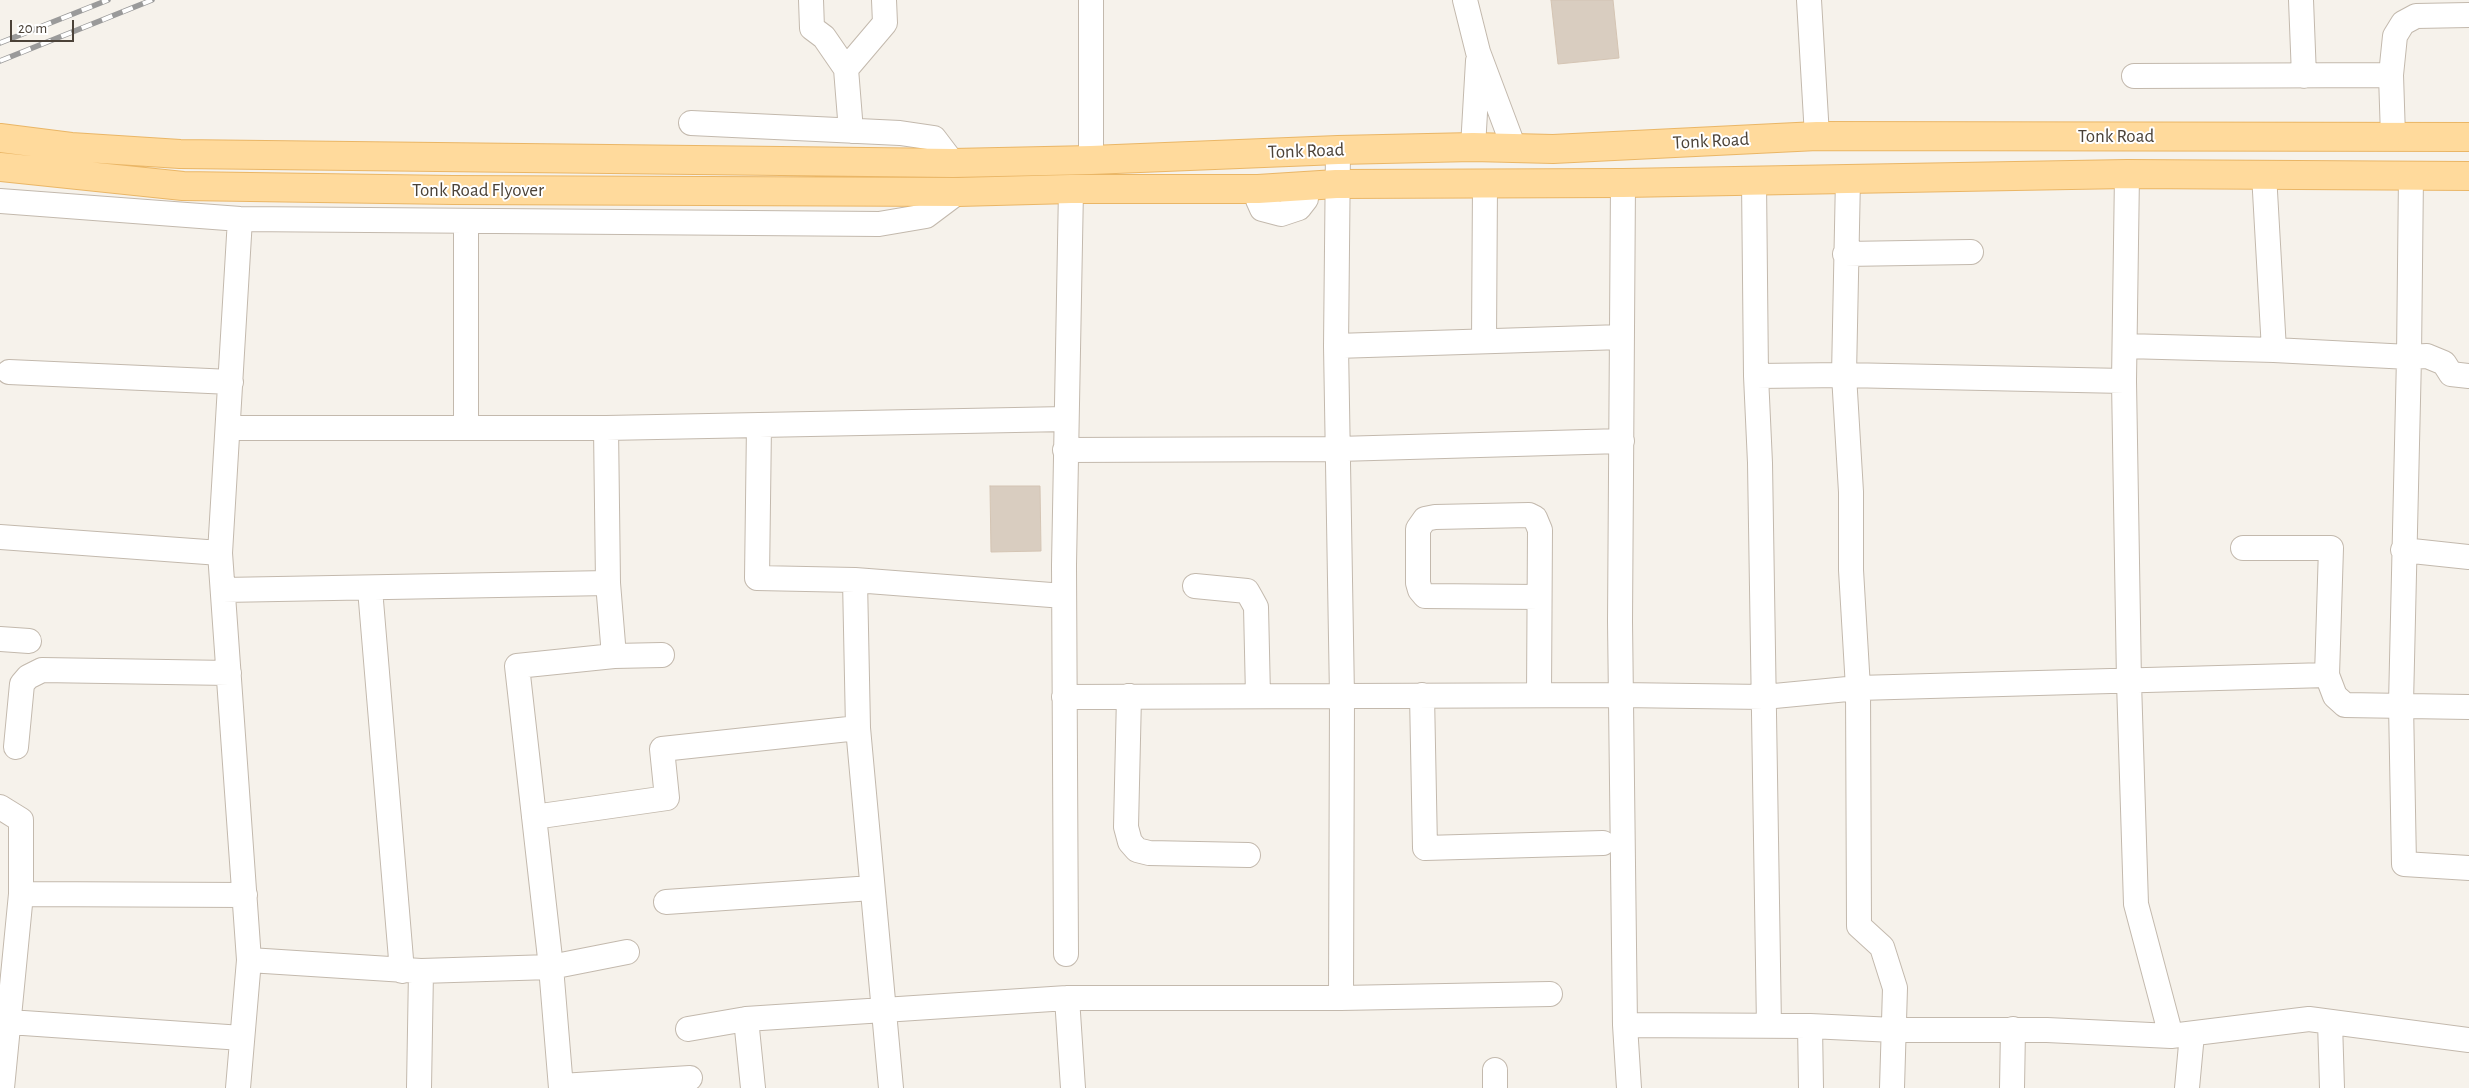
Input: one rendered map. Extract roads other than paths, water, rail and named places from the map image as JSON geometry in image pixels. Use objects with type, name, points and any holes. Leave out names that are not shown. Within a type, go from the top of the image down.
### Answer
[{"type":"main road","name":"Tonk Road","points":[[953,163],[1090,160],[1338,150],[1473,147],[1554,148],[1817,136],[2469,136]]},
{"type":"main road","name":"Tonk Road Flyover","points":[[0,138],[71,146],[180,154],[953,163]]},
{"type":"main road","name":"Tonk Road Flyover","points":[[0,166],[183,186],[453,190],[910,190],[958,192]]},
{"type":"main road","name":"Tonk Road","points":[[958,192],[1071,189],[1258,189],[1336,184],[1623,183],[2127,174],[2469,176]]},
{"type":"street","points":[[811,0],[812,28],[824,37],[846,69],[851,131]]},
{"type":"street","points":[[846,69],[885,22],[884,0]]},
{"type":"street","points":[[1090,160],[1092,0]]},
{"type":"street","points":[[1465,0],[1478,52],[1514,148]]},
{"type":"street","points":[[1809,0],[1817,136]]},
{"type":"street","points":[[2301,0],[2304,76]]},
{"type":"street","points":[[2393,136],[2391,74],[2395,36],[2403,23],[2416,16],[2469,14]]},
{"type":"street","points":[[1473,147],[1478,52]]},
{"type":"street","points":[[2134,76],[2391,74]]},
{"type":"street","points":[[692,123],[900,133],[934,138],[953,163]]},
{"type":"street","points":[[1338,150],[1336,184],[1336,346],[1342,696],[1341,998]]},
{"type":"street","points":[[2127,174],[2124,381],[2129,682],[2136,904],[2182,1035],[2187,1088]]},
{"type":"street","points":[[2264,174],[2274,350]]},
{"type":"street","points":[[2411,175],[2401,704],[2404,864],[2469,868]]},
{"type":"street","points":[[1848,178],[1844,375],[1851,492],[1851,570],[1858,688],[1859,926],[1882,948],[1895,988],[1892,1088]]},
{"type":"street","points":[[1754,181],[1769,1026]]},
{"type":"street","points":[[1623,183],[1621,695],[1625,1025],[1629,1088]]},
{"type":"street","points":[[1484,341],[1485,184]]},
{"type":"street","points":[[1066,954],[1064,596],[1065,450],[1071,189]]},
{"type":"street","points":[[0,201],[240,220],[879,224],[926,216],[958,192]]},
{"type":"street","points":[[238,1088],[249,960],[220,553],[240,220]]},
{"type":"street","points":[[466,221],[466,428]]},
{"type":"street","points":[[1845,254],[1971,252]]},
{"type":"street","points":[[1336,346],[1622,337]]},
{"type":"street","points":[[2125,346],[2274,350],[2409,357],[2427,356],[2444,364],[2451,374],[2469,376]]},
{"type":"street","points":[[9,372],[231,382]]},
{"type":"street","points":[[1756,376],[1844,375],[2124,381]]},
{"type":"street","points":[[228,428],[606,428],[1066,419]]},
{"type":"street","points":[[759,425],[757,578],[855,580],[1064,596]]},
{"type":"street","points":[[606,428],[608,583],[614,656]]},
{"type":"street","points":[[1065,450],[1338,449],[1622,441]]},
{"type":"street","points":[[1539,597],[1426,596],[1420,590],[1418,583],[1418,529],[1425,519],[1435,517],[1529,515],[1535,518],[1540,530],[1539,695]]},
{"type":"street","points":[[0,537],[220,553]]},
{"type":"street","points":[[2242,548],[2332,548],[2327,675],[2335,696],[2346,705],[2469,706]]},
{"type":"street","points":[[2403,550],[2469,557]]},
{"type":"street","points":[[855,580],[858,728],[882,1011],[891,1088]]},
{"type":"street","points":[[223,590],[370,589],[608,583]]},
{"type":"street","points":[[1196,586],[1247,591],[1251,598],[1256,607],[1258,696]]},
{"type":"street","points":[[370,589],[411,971],[419,1088]]},
{"type":"street","points":[[0,639],[29,641]]},
{"type":"street","points":[[662,655],[614,656],[517,666],[551,967],[561,1087],[690,1078]]},
{"type":"street","points":[[16,747],[22,684],[28,677],[42,670],[229,673]]},
{"type":"street","points":[[1064,697],[1621,695],[1764,697],[1858,688],[2129,682],[2327,675]]},
{"type":"street","points":[[1129,696],[1126,827],[1130,842],[1137,850],[1149,852],[1248,855]]},
{"type":"street","points":[[1422,696],[1425,848],[1604,843]]},
{"type":"street","points":[[534,817],[667,798],[662,748],[858,728]]},
{"type":"street","points":[[0,807],[20,820],[21,894],[8,958],[9,1022],[2,1088]]},
{"type":"street","points":[[666,902],[872,888]]},
{"type":"street","points":[[21,894],[245,895]]},
{"type":"street","points":[[249,960],[411,971],[551,967],[627,952]]},
{"type":"street","points":[[688,1028],[746,1019],[1067,998],[1341,998],[1550,994]]},
{"type":"street","points":[[1067,998],[1073,1088]]},
{"type":"street","points":[[746,1019],[752,1088]]},
{"type":"street","points":[[1625,1025],[1810,1026],[1894,1030],[2013,1029],[2182,1035],[2309,1020],[2469,1040]]},
{"type":"street","points":[[9,1022],[242,1038]]},
{"type":"street","points":[[2330,1022],[2332,1088]]},
{"type":"street","points":[[1810,1026],[1811,1088]]},
{"type":"street","points":[[2012,1088],[2013,1029]]},
{"type":"railway","points":[[0,43],[108,0]]},
{"type":"railway","points":[[0,61],[152,0]]}]
